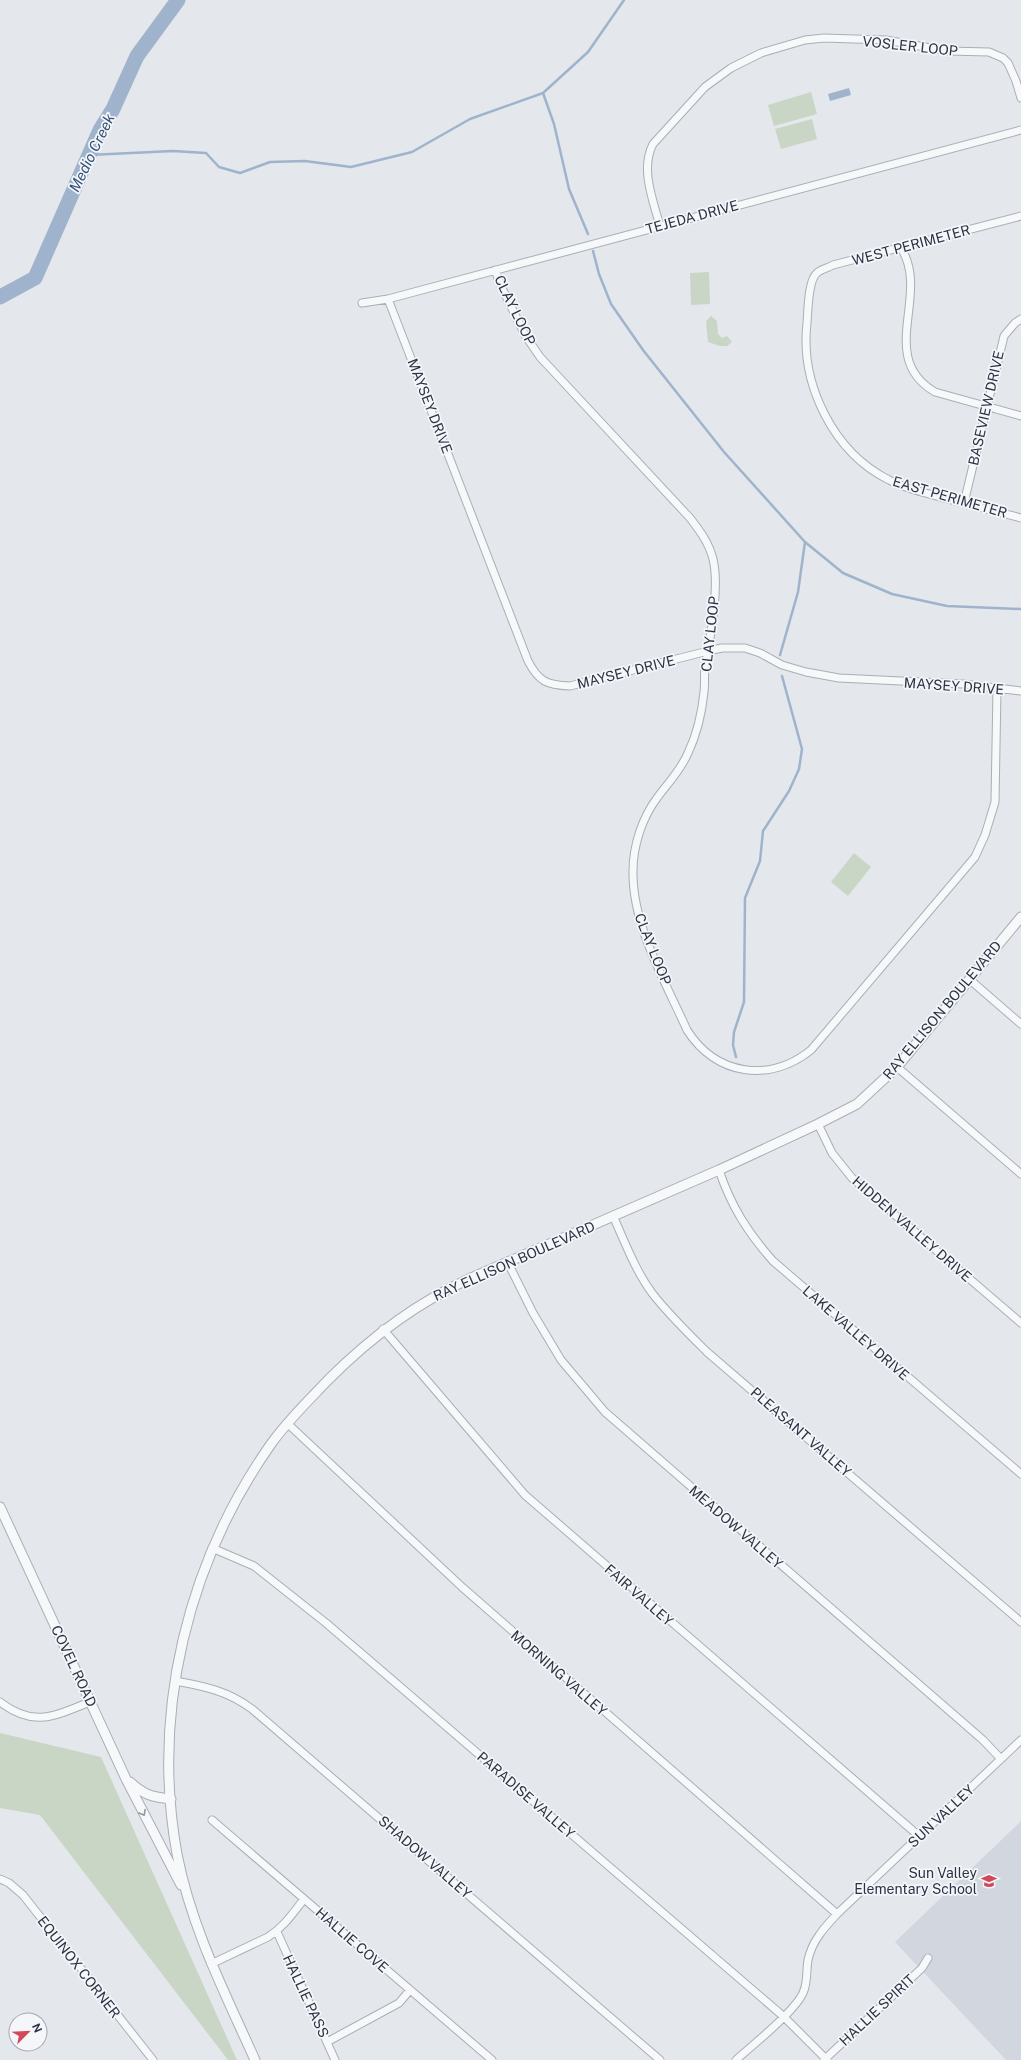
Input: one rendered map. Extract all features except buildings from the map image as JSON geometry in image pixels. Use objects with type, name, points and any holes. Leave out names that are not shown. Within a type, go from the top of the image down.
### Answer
[{"type":"street","name":"VOSLER LOOP","points":[[660,226],[647,172],[648,154],[653,144],[705,87],[731,68],[761,53],[790,43],[824,38],[886,40],[947,51],[989,52],[1003,58],[1008,63],[1016,81],[1021,98]]},
{"type":"street","name":"TEJEDA DRIVE","points":[[362,303],[388,299],[1021,130]]},
{"type":"street","name":"WEST PERIMETER","points":[[811,286],[817,272],[833,266],[1021,216]]},
{"type":"street","points":[[900,248],[905,255],[910,282],[905,347],[915,375],[923,384],[935,392],[1021,416]]},
{"type":"street","name":"CLAY LOOP","points":[[495,270],[525,335],[540,357],[690,518],[708,542],[714,560],[714,595],[698,724],[689,753],[682,765],[656,799],[641,827],[634,854],[633,885],[637,914],[642,929],[687,1030],[693,1039],[707,1053],[717,1060],[741,1069],[769,1070],[781,1068],[802,1057],[811,1050],[975,856],[985,835],[995,802],[997,688]]},
{"type":"street","name":"EAST PERIMETER","points":[[811,286],[806,329],[806,355],[818,403],[834,431],[850,451],[889,480],[914,490],[1021,518]]},
{"type":"street","name":"MAYSEY DRIVE","points":[[388,299],[526,654],[537,676],[551,684],[570,686],[708,651],[722,648],[745,648],[760,653],[782,665],[806,672],[839,678],[963,684],[1021,692]]},
{"type":"street","name":"BASEVIEW DRIVE","points":[[964,503],[1004,336],[1015,323],[1021,320]]},
{"type":"street","name":"RAY ELLISON BOULEVARD","points":[[255,2060],[211,1964],[189,1900],[177,1853],[171,1800],[170,1738],[180,1646],[194,1594],[212,1548],[242,1489],[272,1443],[287,1423],[346,1363],[384,1329],[450,1287],[719,1170],[818,1124],[857,1104],[896,1067],[1021,918]]},
{"type":"street","points":[[969,979],[1021,1024]]},
{"type":"street","points":[[896,1067],[1021,1174]]},
{"type":"street","name":"HIDDEN VALLEY DRIVE","points":[[818,1124],[837,1160],[852,1178],[1021,1323]]},
{"type":"street","name":"LAKE VALLEY DRIVE","points":[[719,1170],[732,1206],[743,1224],[773,1261],[1021,1474]]},
{"type":"street","name":"PLEASANT VALLEY","points":[[613,1216],[643,1279],[652,1292],[682,1327],[707,1352],[1021,1622]]},
{"type":"street","name":"MEADOW VALLEY","points":[[508,1263],[533,1313],[561,1360],[605,1412],[983,1740],[1001,1759]]},
{"type":"street","name":"FAIR VALLEY","points":[[384,1329],[525,1495],[919,1836]]},
{"type":"street","name":"MORNING VALLEY","points":[[287,1423],[468,1592],[837,1914]]},
{"type":"street","name":"COVEL ROAD","points":[[0,1507],[126,1779],[141,1793],[171,1800]]},
{"type":"street","name":"PARADISE VALLEY","points":[[212,1548],[254,1566],[326,1623],[783,2016],[825,2060]]},
{"type":"street","name":"SHADOW VALLEY","points":[[175,1681],[223,1692],[234,1697],[252,1709],[660,2060]]},
{"type":"street","points":[[0,1702],[14,1713],[28,1717],[44,1718],[90,1702]]},
{"type":"street","name":"SUN VALLEY","points":[[736,2060],[795,2005],[803,1993],[806,1984],[808,1960],[818,1935],[837,1914],[1021,1740]]},
{"type":"street","points":[[126,1779],[189,1900]]},
{"type":"street","name":"HALLIE COVE","points":[[212,1820],[492,2060]]},
{"type":"street","name":"EQUINOX CORNER","points":[[0,1879],[9,1883],[23,1895],[153,2060]]},
{"type":"street","points":[[211,1964],[277,1932],[286,1923],[304,1898]]},
{"type":"street","name":"HALLIE PASS","points":[[277,1932],[335,2060]]},
{"type":"street","name":"HALLIE SPIRIT","points":[[825,2060],[922,1968],[928,1958]]},
{"type":"street","points":[[327,2042],[399,2003],[410,1990]]},
{"type":"shaded area","name":"Sun Valley Elementary School","points":[[1021,1821],[1021,2060],[1006,2060],[895,1942]]},
{"type":"green space","points":[[811,92],[817,114],[774,126],[768,105]]},
{"type":"green space","points":[[812,119],[817,139],[781,149],[775,129]]},
{"type":"green space","points":[[709,272],[710,304],[691,305],[690,273]]},
{"type":"green space","points":[[711,316],[717,321],[718,334],[722,338],[727,336],[732,342],[727,346],[720,346],[708,342],[706,321]]},
{"type":"green space","points":[[854,853],[871,867],[848,896],[831,882]]},
{"type":"green space","points":[[0,1733],[101,1757],[237,2060],[228,2060],[40,1815],[0,1808]]},
{"type":"water","points":[[849,88],[851,95],[830,101],[828,94]]},
{"type":"waterway","name":"Medio Creek","points":[[0,297],[35,278],[100,130],[113,109],[137,56],[178,0]]},
{"type":"waterway","points":[[89,155],[173,151],[206,153],[219,167],[240,173],[270,162],[305,161],[351,167],[412,152],[470,119],[543,93],[588,52],[624,0]]},
{"type":"waterway","points":[[543,93],[554,124],[569,189],[588,234]]},
{"type":"waterway","points":[[593,251],[599,274],[611,304],[643,350],[724,452],[805,542],[843,573],[892,594],[947,606],[1021,609]]},
{"type":"waterway","points":[[780,655],[798,592],[805,542]]},
{"type":"waterway","points":[[736,1057],[733,1045],[734,1032],[744,1002],[745,898],[760,861],[763,831],[789,791],[799,769],[802,749],[782,676]]},
{"type":"place","name":"Sun Valley Elementary School","points":[[989,1881]]}]
